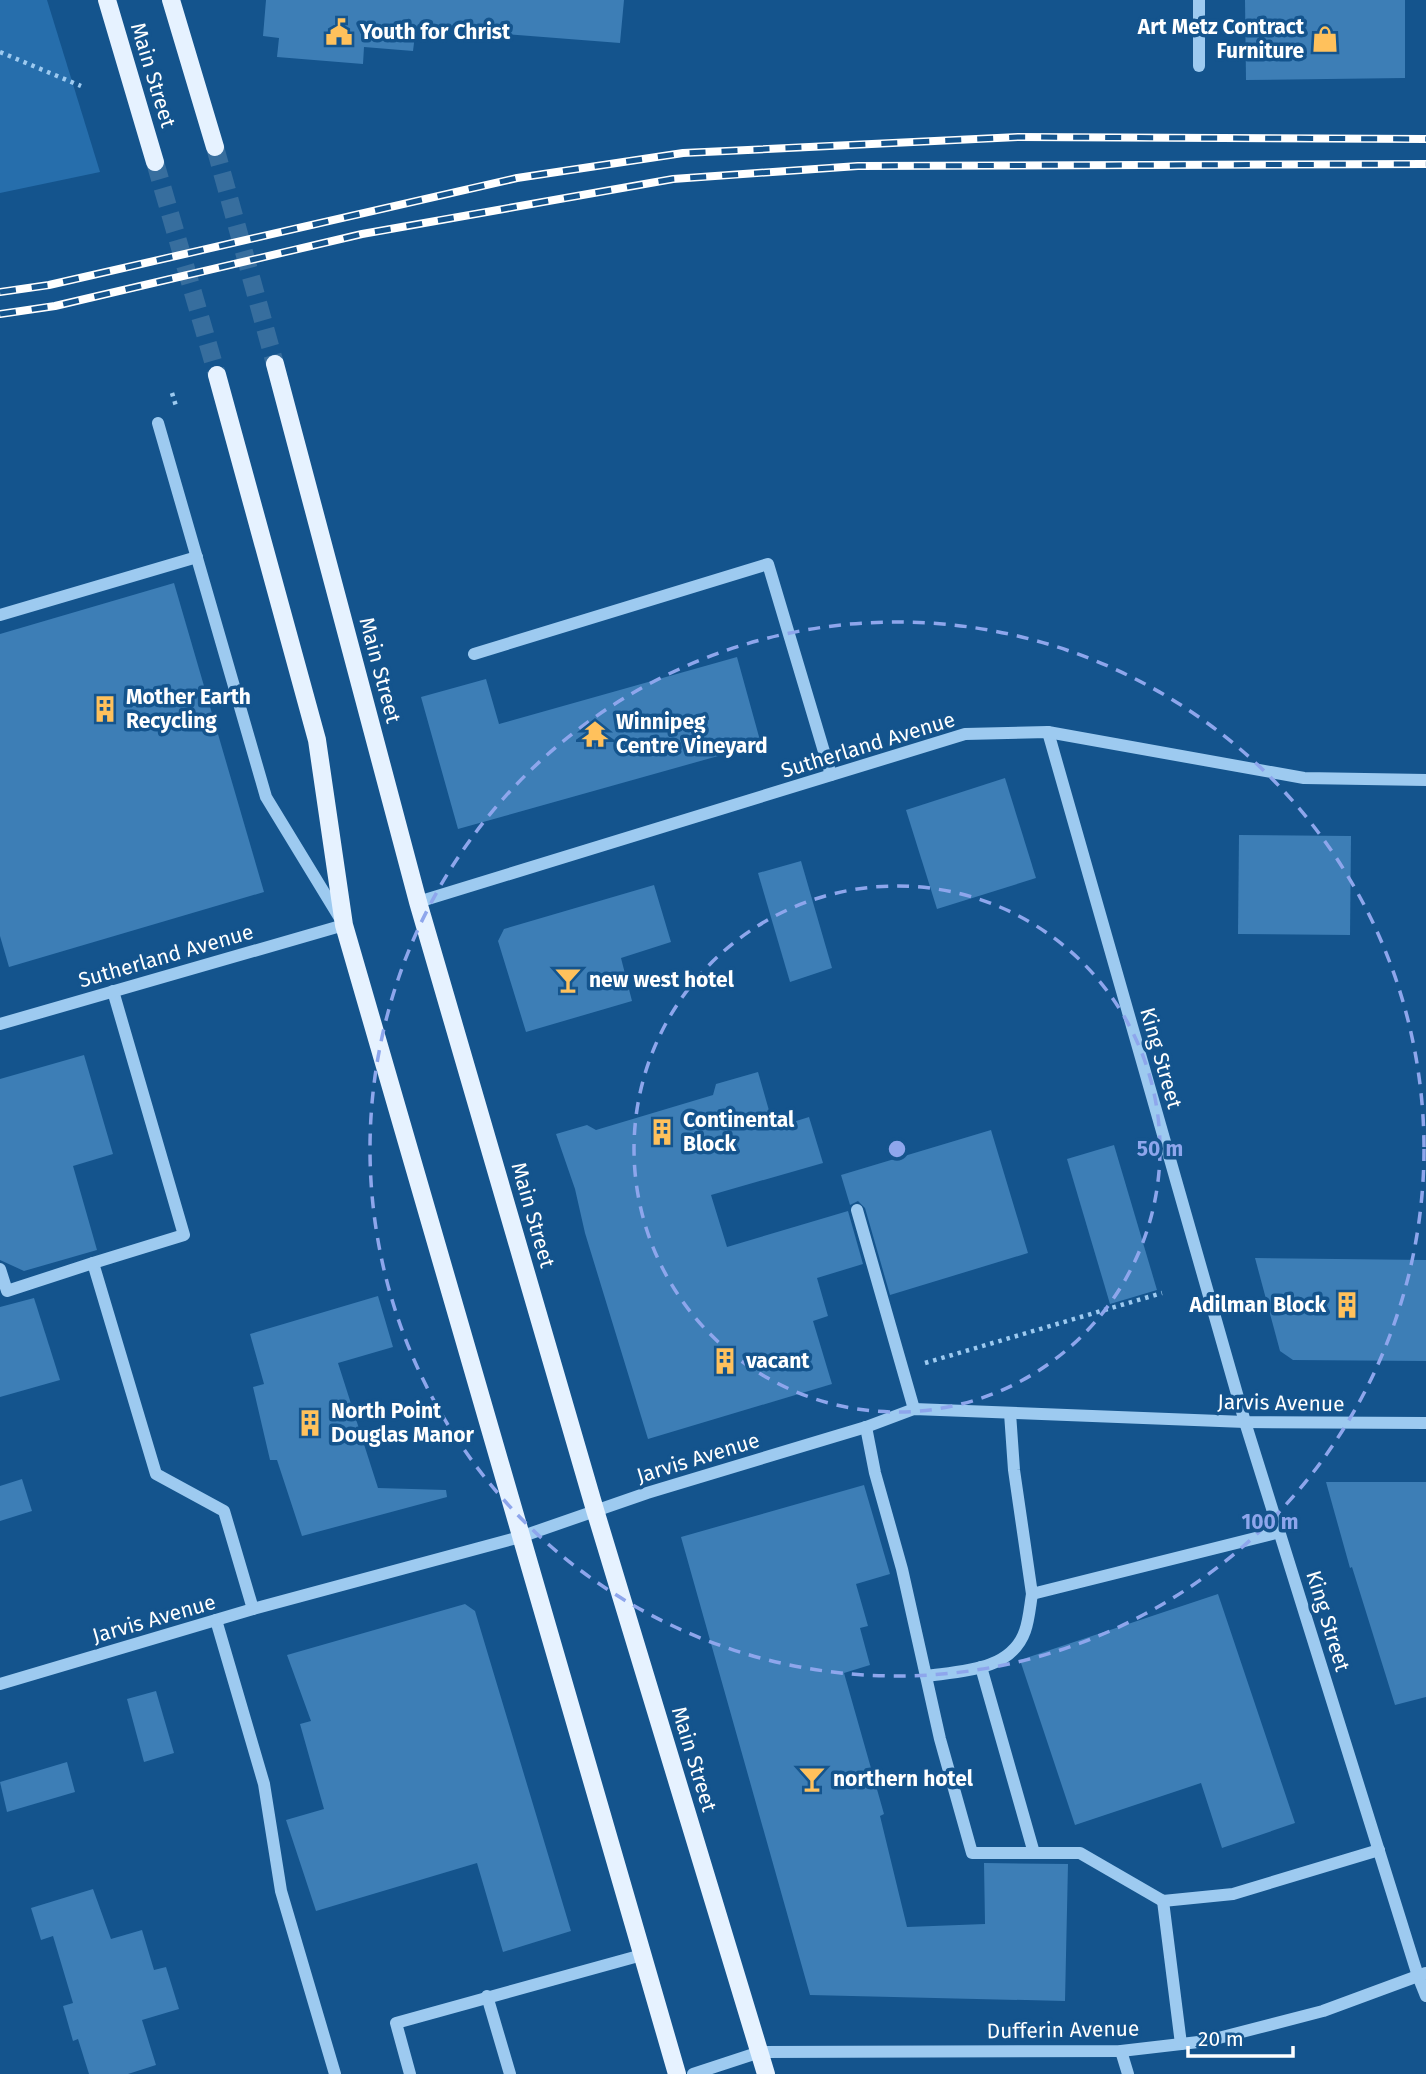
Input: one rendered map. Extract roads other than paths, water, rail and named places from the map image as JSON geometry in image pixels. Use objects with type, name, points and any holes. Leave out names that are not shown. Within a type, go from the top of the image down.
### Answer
[{"type":"main road","name":"Main Street","points":[[107,0],[155,162]]},
{"type":"main road","name":"Main Street","points":[[172,0],[215,147]]},
{"type":"main road","name":"Main Street","points":[[275,364],[418,902],[595,1510],[766,2074]]},
{"type":"main road","points":[[217,375],[317,740],[344,925],[677,2074]]},
{"type":"street","points":[[1199,0],[1199,66]]},
{"type":"street","points":[[158,423],[266,797],[344,925]]},
{"type":"street","points":[[0,615],[197,557]]},
{"type":"street","points":[[474,654],[768,564],[831,775]]},
{"type":"street","name":"Sutherland Avenue","points":[[418,902],[965,734],[1048,732],[1304,778],[1426,780]]},
{"type":"street","name":"King Street","points":[[1048,732],[1245,1422],[1379,1850],[1422,1975],[1426,1996]]},
{"type":"street","name":"Sutherland Avenue","points":[[0,1024],[344,925]]},
{"type":"street","points":[[0,1269],[7,1291],[184,1235],[113,991]]},
{"type":"street","points":[[857,1209],[914,1409]]},
{"type":"street","points":[[93,1263],[156,1474],[223,1511],[253,1609]]},
{"type":"street","name":"Jarvis Avenue","points":[[0,1684],[253,1609],[520,1537],[595,1510],[866,1427],[914,1409],[1245,1422],[1426,1423]]},
{"type":"street","points":[[926,1676],[981,1667],[1006,1658],[1025,1633],[1032,1594],[1014,1469],[1010,1413]]},
{"type":"street","points":[[866,1427],[902,1569],[940,1739],[972,1853],[1080,1853],[1163,1901],[1233,1894],[1379,1850]]},
{"type":"street","points":[[1032,1594],[1280,1532]]},
{"type":"street","points":[[216,1620],[264,1784],[281,1891],[335,2074]]},
{"type":"street","points":[[981,1667],[1034,1853]]},
{"type":"street","points":[[1163,1901],[1181,2044]]},
{"type":"street","points":[[410,2074],[396,2023],[642,1955]]},
{"type":"street","name":"Dufferin Avenue","points":[[693,2074],[760,2052],[1121,2051],[1207,2041],[1322,2011],[1422,1975]]},
{"type":"street","points":[[487,1996],[510,2074]]},
{"type":"street","points":[[1121,2051],[1128,2074]]},
{"type":"tunnel","points":[[215,147],[275,364]]},
{"type":"tunnel","points":[[155,162],[217,375]]},
{"type":"railway","points":[[0,292],[49,285],[517,178],[683,153],[1018,137],[1426,139]]},
{"type":"railway","points":[[0,314],[55,306],[362,234],[673,179],[858,166],[1426,164]]},
{"type":"place","name":"Youth for Christ","points":[[339,32]]},
{"type":"place","name":"Art Metz Contract Furniture","points":[[1325,39]]},
{"type":"place","name":"Mother Earth Recycling","points":[[105,709]]},
{"type":"place","name":"Winnipeg Centre Vineyard","points":[[595,734]]},
{"type":"place","name":"new west hotel","points":[[568,980]]},
{"type":"place","name":"Continental Block","points":[[662,1132]]},
{"type":"place","name":"Adilman Block","points":[[1347,1305]]},
{"type":"place","name":"vacant","points":[[725,1361]]},
{"type":"place","name":"North Point Douglas Manor","points":[[310,1423]]},
{"type":"place","name":"northern hotel","points":[[812,1779]]}]
